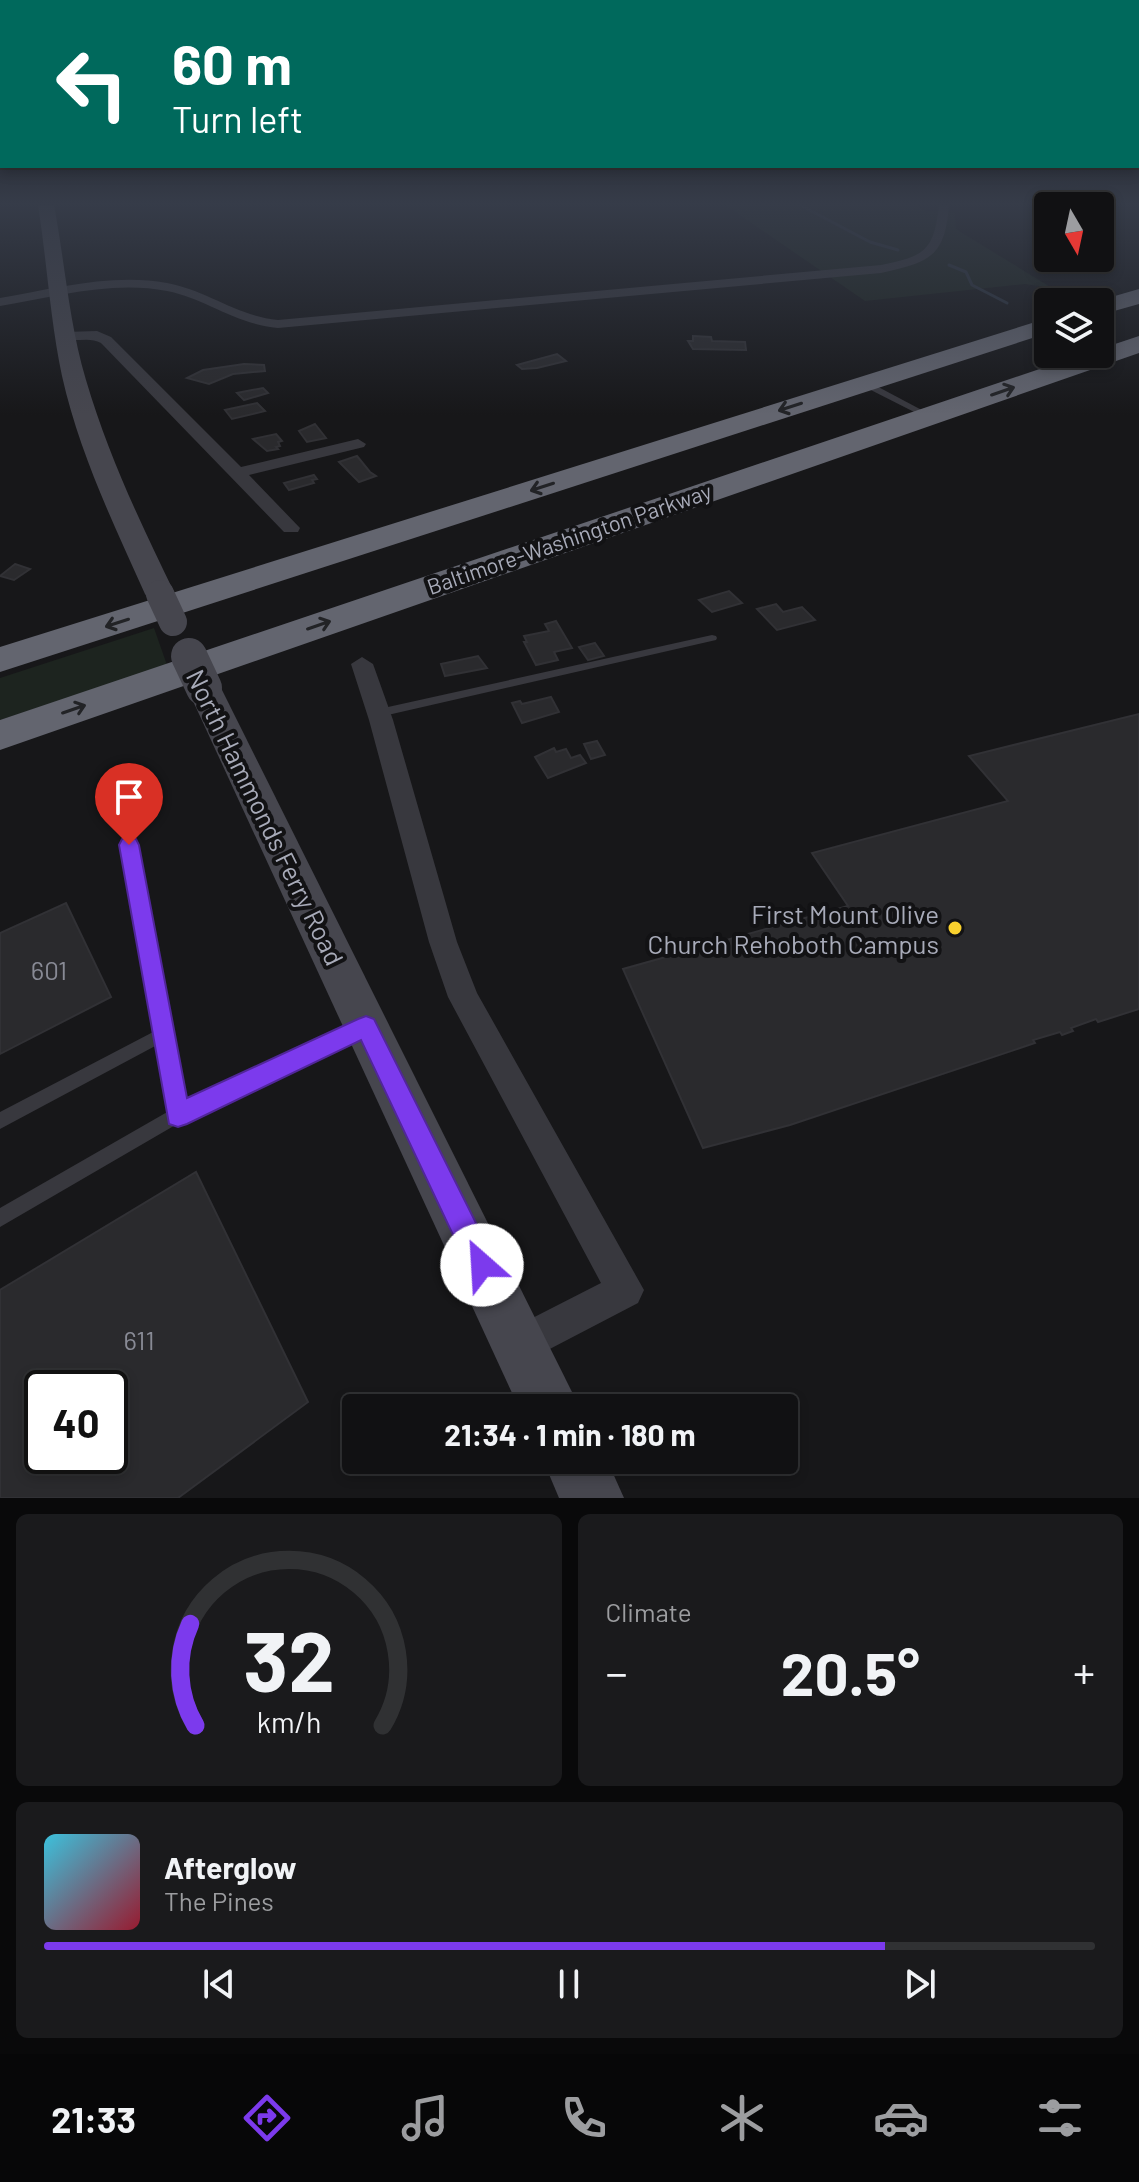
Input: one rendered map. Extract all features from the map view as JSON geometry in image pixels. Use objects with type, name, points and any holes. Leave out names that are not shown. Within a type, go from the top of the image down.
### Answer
[{"type":"highway","points":[[1114,304],[1139,296]]},
{"type":"highway","points":[[0,660],[1034,329]]},
{"type":"highway","name":"Baltimore-Washington Parkway","points":[[0,735],[1139,344]]},
{"type":"street","name":"North Hammonds Ferry Road","points":[[55,275],[74,378],[105,475],[544,1394]]},
{"type":"street","points":[[0,302],[122,285],[158,286],[186,294],[243,320],[278,324],[813,275]]},
{"type":"street","points":[[65,336],[97,335],[106,340],[291,528]]},
{"type":"street","points":[[237,473],[358,444]]},
{"type":"street","points":[[362,664],[379,713],[443,942],[463,997],[625,1290],[521,1345]]},
{"type":"street","points":[[581,1474],[592,1498]]},
{"type":"lane","points":[[864,383],[929,416]]},
{"type":"lane","points":[[379,713],[712,638]]},
{"type":"lane","points":[[129,845],[178,1115]]},
{"type":"lane","points":[[0,1218],[178,1115],[366,1026]]},
{"type":"lane","points":[[0,1121],[163,1034]]},
{"type":"shaded area","points":[[827,275],[1031,275],[1052,288],[1025,284],[865,301]]},
{"type":"shaded area","points":[[154,628],[167,665],[0,720],[0,678]]},
{"type":"building","points":[[693,336],[711,337],[712,341],[745,342],[746,350],[693,349],[688,341],[693,341]]},
{"type":"building","points":[[557,354],[566,361],[537,368],[522,369],[517,365]]},
{"type":"building","points":[[244,364],[264,365],[265,371],[233,374],[209,384],[187,378],[203,370]]},
{"type":"building","points":[[263,388],[268,393],[244,400],[237,393]]},
{"type":"building","points":[[257,403],[265,411],[232,419],[225,410]]},
{"type":"building","points":[[315,424],[326,438],[307,442],[299,431]]},
{"type":"building","points":[[276,434],[282,441],[278,442],[278,449],[267,451],[253,439]]},
{"type":"building","points":[[357,456],[376,476],[359,482],[339,462]]},
{"type":"building","points":[[314,475],[317,479],[312,480],[314,483],[289,490],[284,483]]},
{"type":"building","points":[[15,564],[30,569],[14,580],[0,576]]},
{"type":"building","points":[[729,591],[742,603],[712,612],[699,600]]},
{"type":"building","points":[[776,604],[783,612],[802,607],[815,620],[777,630],[757,609]]},
{"type":"building","points":[[556,621],[572,648],[554,652],[558,660],[536,665],[524,636],[549,631],[545,624]]},
{"type":"building","points":[[595,643],[604,656],[588,660],[579,647]]},
{"type":"building","points":[[478,656],[487,668],[445,676],[441,664]]},
{"type":"building","points":[[551,697],[559,712],[522,723],[512,703],[520,701],[522,704]]},
{"type":"building","name":"First Mount Olive Church Rehoboth Campus","points":[[1139,714],[1139,1009],[1098,1022],[1096,1019],[1071,1028],[1073,1031],[1062,1035],[1060,1032],[1033,1040],[1035,1043],[790,1125],[703,1148],[623,969],[848,906],[812,853],[1008,801],[969,756]]},
{"type":"building","points":[[597,741],[605,755],[591,759],[584,744]]},
{"type":"building","points":[[554,748],[556,752],[566,749],[571,758],[580,755],[586,763],[548,778],[535,757]]},
{"type":"building","points":[[66,903],[111,997],[0,1054],[0,933]]},
{"type":"building","points":[[196,1172],[308,1402],[178,1498],[0,1498],[0,1290]]},
{"type":"waterway","points":[[967,275],[972,285],[1007,303]]},
{"type":"place","name":"First Mount Olive Church Rehoboth Campus","points":[[955,928]]},
{"type":"route","points":[[129,845],[178,1115],[366,1026],[482,1265]]}]
